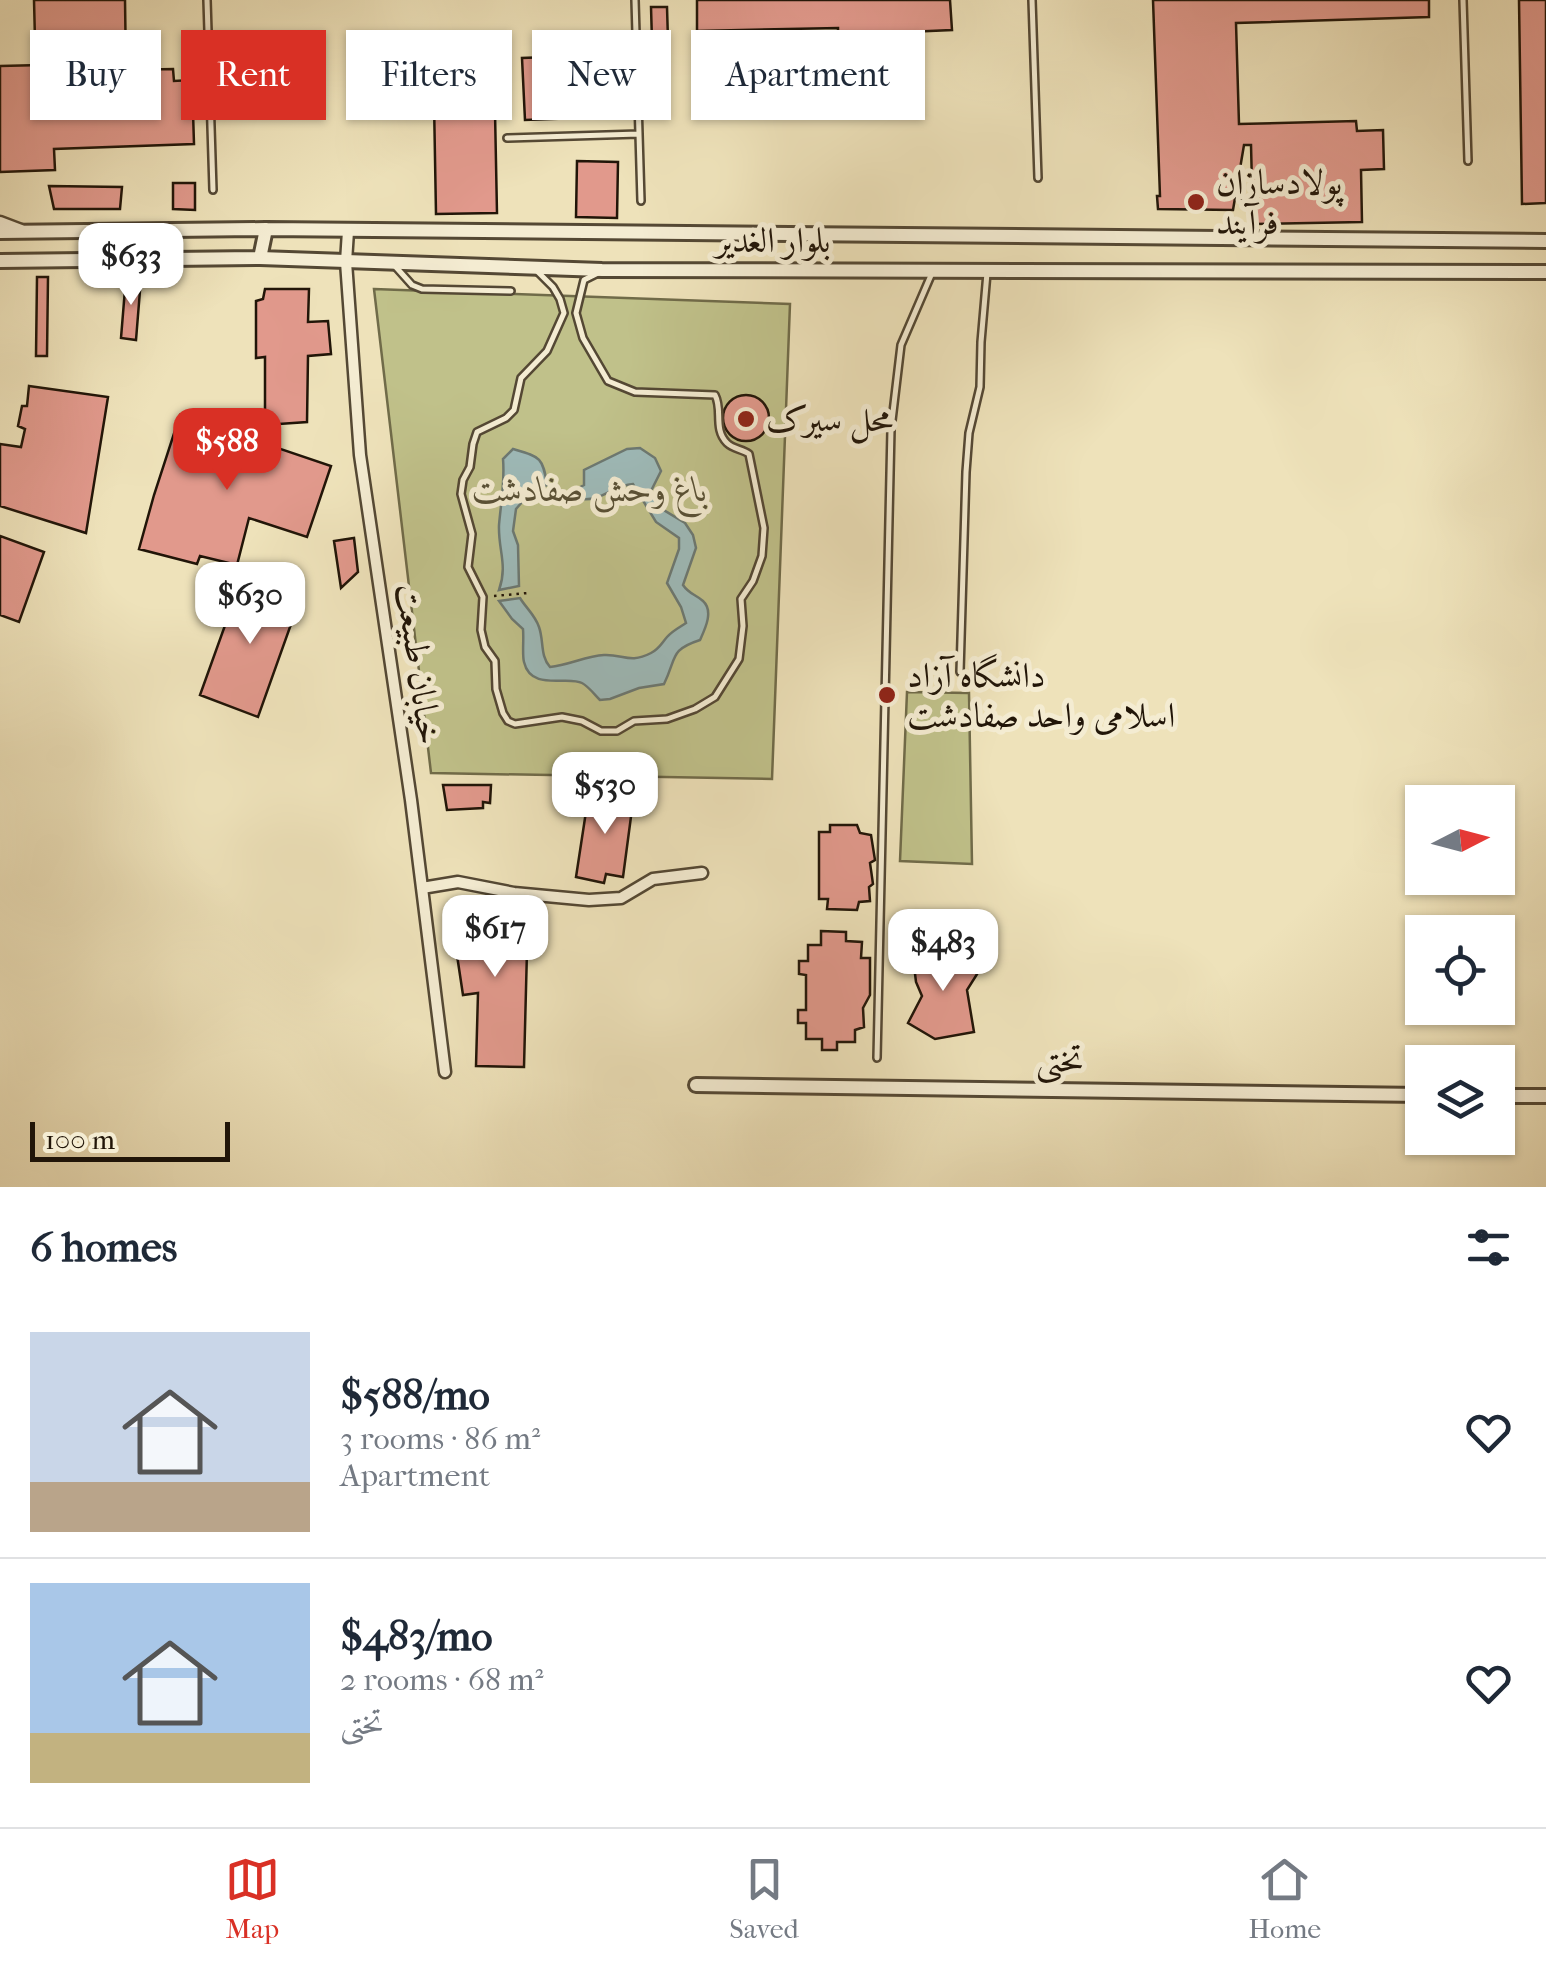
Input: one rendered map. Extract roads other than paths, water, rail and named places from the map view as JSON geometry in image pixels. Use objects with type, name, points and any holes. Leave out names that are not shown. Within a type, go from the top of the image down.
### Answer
[{"type":"street","points":[[0,222],[26,232]]},
{"type":"street","points":[[260,258],[266,229]]},
{"type":"street","name":"بلوار الغدیر","points":[[0,232],[266,229],[1546,242]]},
{"type":"street","name":"خیابان طبیعت","points":[[348,230],[346,262],[360,456],[411,800],[445,1072]]},
{"type":"street","name":"بلوار الغدیر","points":[[0,261],[260,258],[602,270],[1546,272]]},
{"type":"street","points":[[422,888],[458,882],[514,893],[590,900],[620,898],[653,880],[702,873]]},
{"type":"street","name":"تختی","points":[[696,1085],[1405,1095]]},
{"type":"street","points":[[1515,1096],[1546,1096]]},
{"type":"lane","points":[[208,0],[213,190]]},
{"type":"lane","points":[[635,0],[641,201]]},
{"type":"lane","points":[[1032,0],[1038,178]]},
{"type":"lane","points":[[1463,0],[1468,161]]},
{"type":"lane","points":[[507,138],[639,134]]},
{"type":"lane","points":[[393,264],[412,285],[422,289],[510,291]]},
{"type":"lane","points":[[534,268],[554,287],[564,313],[547,351],[521,378],[514,410],[477,432],[461,494],[472,534],[468,568],[482,597],[481,630],[495,661],[496,689],[508,721],[515,724],[562,717],[601,731],[617,732],[634,721],[667,719],[695,710],[714,697],[739,659],[741,598],[762,556],[764,528],[748,454],[726,442],[719,430],[720,405],[715,395],[634,392],[608,381],[583,338],[576,313],[584,280],[602,270]]},
{"type":"lane","points":[[877,1058],[891,429],[901,344],[933,270]]},
{"type":"lane","points":[[960,672],[966,472],[969,433],[980,388],[988,270]]},
{"type":"water","points":[[640,448],[655,458],[661,471],[651,491],[662,509],[685,523],[693,535],[696,548],[683,585],[706,605],[708,620],[700,640],[683,647],[675,656],[664,684],[600,700],[582,683],[534,677],[523,659],[523,629],[499,601],[520,598],[537,623],[550,667],[597,656],[644,656],[686,623],[667,583],[679,538],[656,522],[633,484],[591,499],[578,499],[573,491],[584,485],[584,470],[627,449]]},
{"type":"water","points":[[513,449],[539,460],[547,485],[530,493],[516,509],[513,531],[518,545],[519,586],[499,590],[503,573],[499,525],[503,459]]},
{"type":"place","name":"پولادسازان فرآیند","points":[[1196,202]]},
{"type":"place","name":"محل سیرک","points":[[746,419]]},
{"type":"place","name":"دانشگاه آزاد اسلامی واحد صفادشت","points":[[887,695]]},
{"type":"park label","name":"باغ وحش صفادشت","points":[[590,489]]}]
